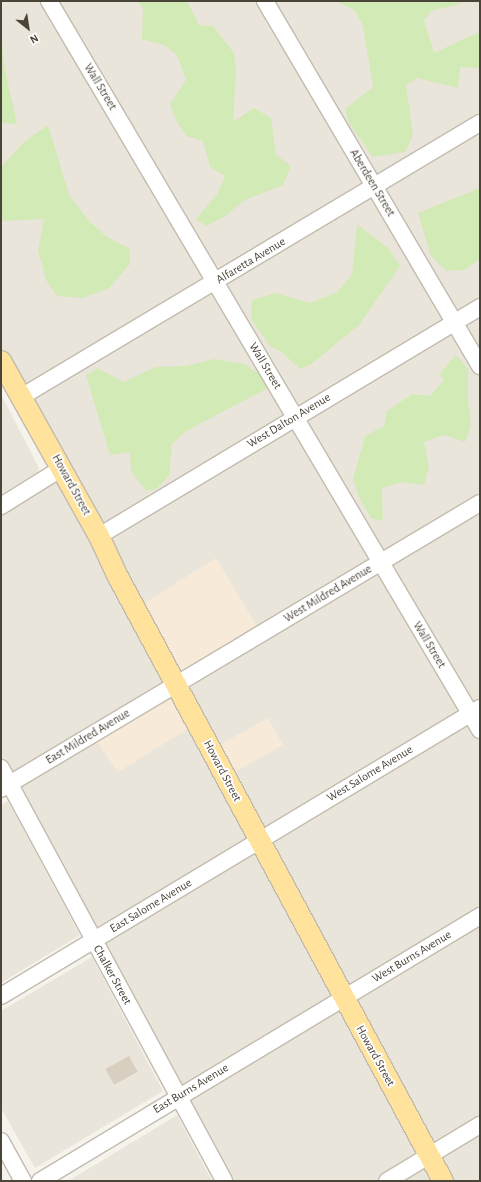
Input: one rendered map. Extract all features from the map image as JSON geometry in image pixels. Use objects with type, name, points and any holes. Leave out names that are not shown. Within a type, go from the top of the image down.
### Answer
[{"type":"main road","name":"Howard Street","points":[[1,361],[62,468],[175,684],[443,1181]]},
{"type":"street","name":"Wall Street","points":[[49,1],[381,562],[475,711],[480,730]]},
{"type":"street","name":"Aberdeen Street","points":[[265,1],[480,366]]},
{"type":"street","name":"Alfaretta Avenue","points":[[21,397],[480,123]]},
{"type":"street","name":"West Dalton Avenue","points":[[98,536],[480,307]]},
{"type":"street","points":[[1,506],[62,468]]},
{"type":"street","name":"West Mildred Avenue","points":[[175,684],[480,503]]},
{"type":"street","name":"East Mildred Avenue","points":[[5,786],[175,684]]},
{"type":"street","name":"West Salome Avenue","points":[[259,839],[475,711]]},
{"type":"street","name":"Chalker Street","points":[[1,768],[5,786],[179,1096],[224,1181]]},
{"type":"street","name":"East Salome Avenue","points":[[1,996],[259,839]]},
{"type":"street","name":"West Burns Avenue","points":[[344,998],[480,916]]},
{"type":"street","name":"East Burns Avenue","points":[[40,1181],[344,998]]},
{"type":"street","points":[[387,1181],[480,1125]]},
{"type":"street","points":[[1,1142],[23,1181]]},
{"type":"shaded area","points":[[1,1],[480,1],[480,1181],[226,1181],[180,1097],[343,1000],[429,1157],[344,998],[179,1096],[1,768],[1,506],[62,468],[1,361]]},
{"type":"shaded area","points":[[1,394],[39,468],[38,472],[1,494]]},
{"type":"shaded area","points":[[216,558],[261,633],[176,684],[196,724],[118,772],[92,735],[175,684],[135,609]]},
{"type":"shaded area","points":[[268,718],[283,745],[225,777],[210,750]]},
{"type":"shaded area","points":[[8,801],[80,935],[1,983],[1,805]]},
{"type":"shaded area","points":[[92,957],[163,1091],[35,1168],[1,1108],[1,1011]]},
{"type":"shaded area","points":[[177,1115],[212,1181],[68,1181],[176,1116]]},
{"type":"green space","points":[[138,1],[187,1],[199,25],[213,26],[234,53],[236,71],[233,122],[254,108],[271,118],[276,155],[291,166],[283,185],[245,200],[225,216],[206,226],[196,219],[217,194],[225,176],[210,167],[203,141],[186,136],[176,120],[170,104],[186,80],[177,55],[164,45],[142,39],[143,9]]},
{"type":"green space","points":[[336,1],[461,1],[458,5],[433,10],[424,20],[434,53],[477,33],[480,35],[480,68],[460,67],[458,88],[417,78],[406,85],[413,135],[405,152],[373,157],[349,123],[345,109],[373,87],[363,26],[355,11]]},
{"type":"green space","points":[[1,27],[4,65],[17,124],[1,123]]},
{"type":"green space","points":[[48,125],[69,195],[90,222],[107,237],[129,248],[130,264],[109,288],[83,298],[57,296],[46,280],[38,250],[44,219],[1,221],[1,167],[25,141]]},
{"type":"green space","points":[[480,188],[480,259],[464,270],[446,271],[431,256],[418,213]]},
{"type":"green space","points":[[357,224],[388,248],[400,266],[359,325],[310,365],[300,369],[283,353],[270,346],[251,319],[252,300],[275,293],[310,303],[337,292],[352,275]]},
{"type":"green space","points":[[456,355],[468,369],[468,402],[471,424],[465,442],[444,435],[424,442],[429,467],[424,485],[401,482],[382,488],[383,521],[371,518],[359,497],[353,479],[365,436],[384,426],[387,411],[412,394],[430,396],[444,380],[439,374]]},
{"type":"green space","points":[[214,359],[244,364],[260,374],[270,387],[186,431],[172,444],[169,476],[156,489],[146,491],[131,471],[130,452],[110,455],[86,375],[98,368],[123,382],[156,367],[186,366]]},
{"type":"building","points":[[129,1056],[138,1072],[114,1085],[105,1069]]}]
